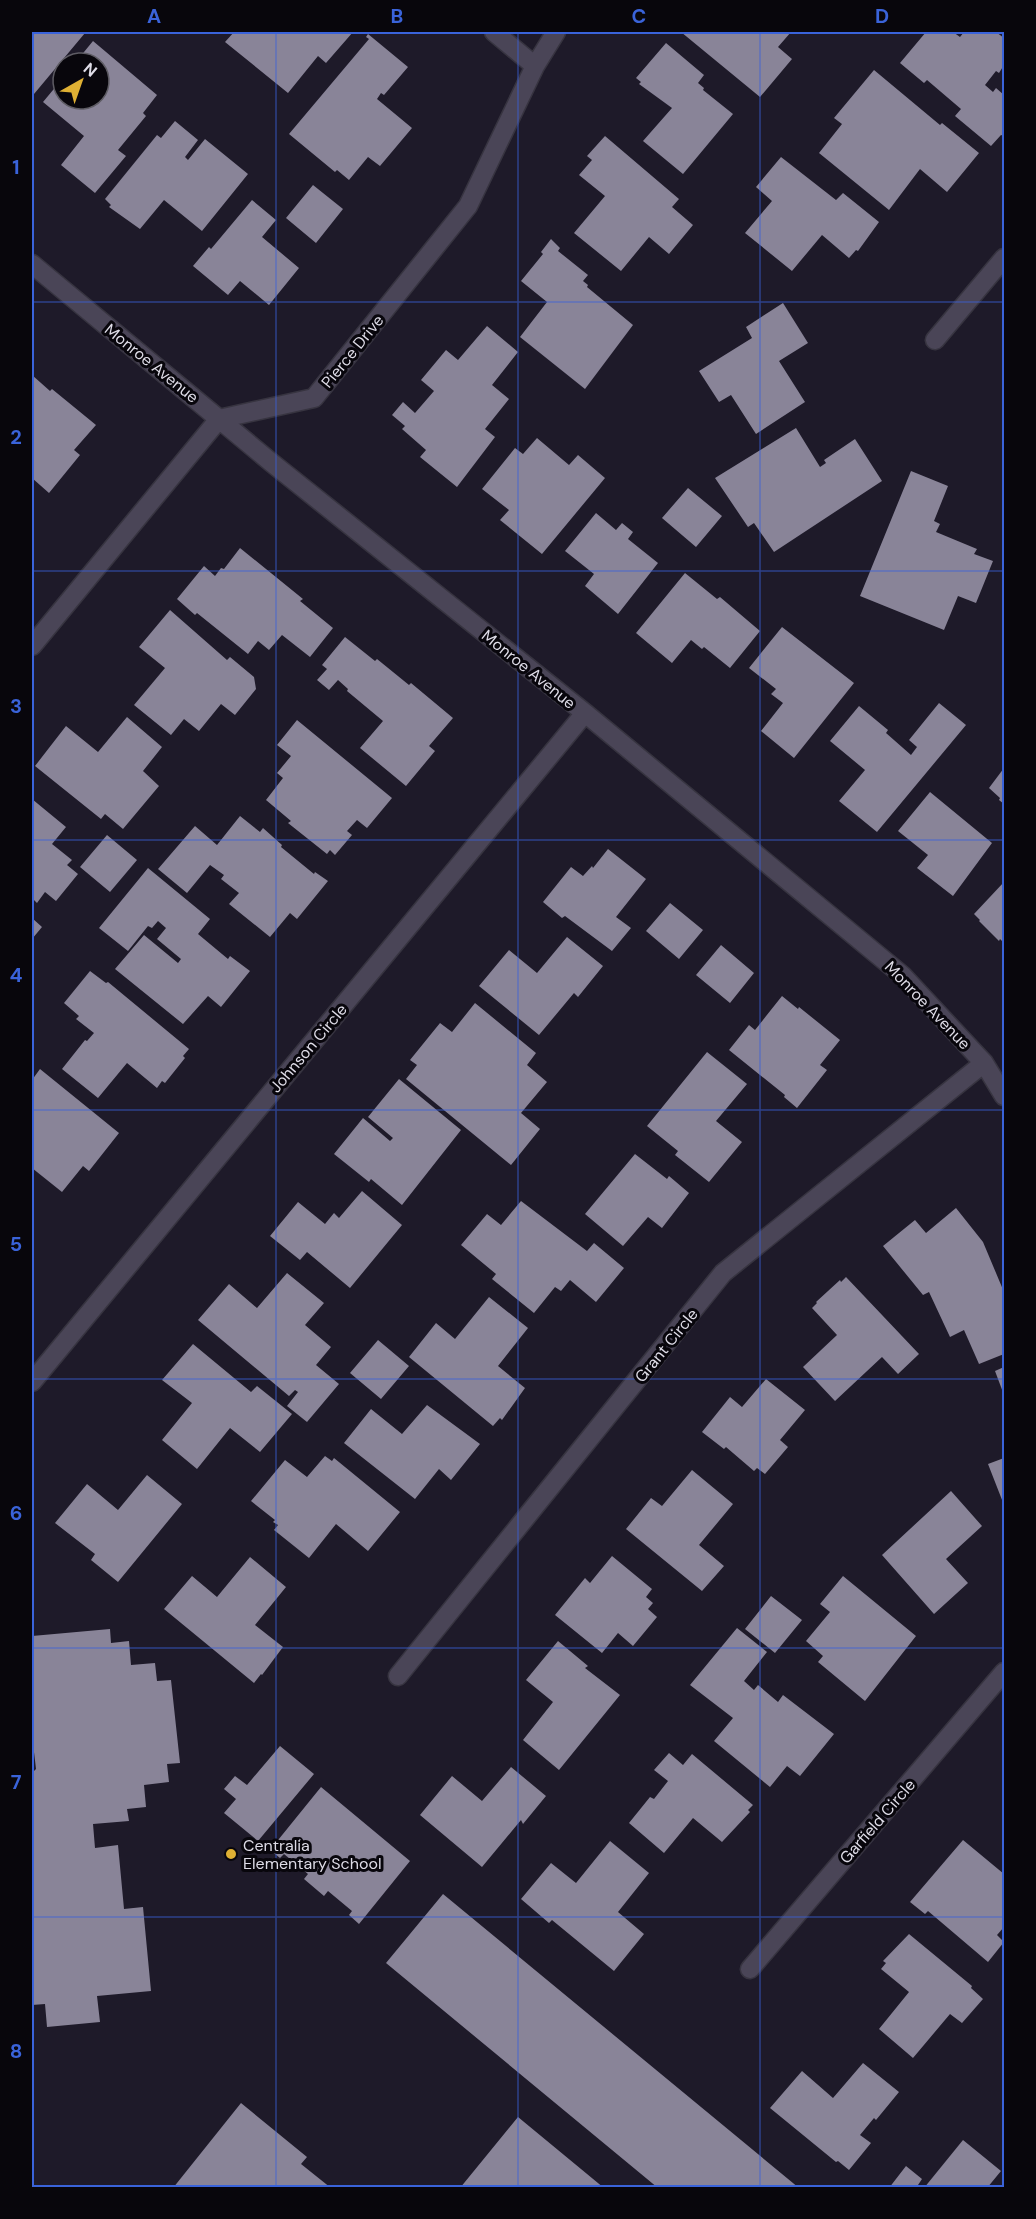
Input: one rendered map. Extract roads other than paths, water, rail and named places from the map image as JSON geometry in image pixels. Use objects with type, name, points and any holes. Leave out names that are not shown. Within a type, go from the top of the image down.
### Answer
[{"type":"street","points":[[494,32],[535,66]]},
{"type":"street","name":"Pierce Drive","points":[[219,419],[314,398],[468,206],[535,66],[556,32]]},
{"type":"street","points":[[935,340],[1005,258]]},
{"type":"street","name":"Monroe Avenue","points":[[32,264],[219,419],[585,713],[902,975],[984,1063],[1005,1096]]},
{"type":"street","points":[[32,646],[219,419]]},
{"type":"street","name":"Johnson Circle","points":[[32,1382],[585,713]]},
{"type":"street","name":"Grant Circle","points":[[398,1676],[723,1273],[984,1063]]},
{"type":"street","name":"Garfield Circle","points":[[750,1969],[1005,1672]]},
{"type":"place","name":"Centralia Elementary School","points":[[231,1854]]}]
